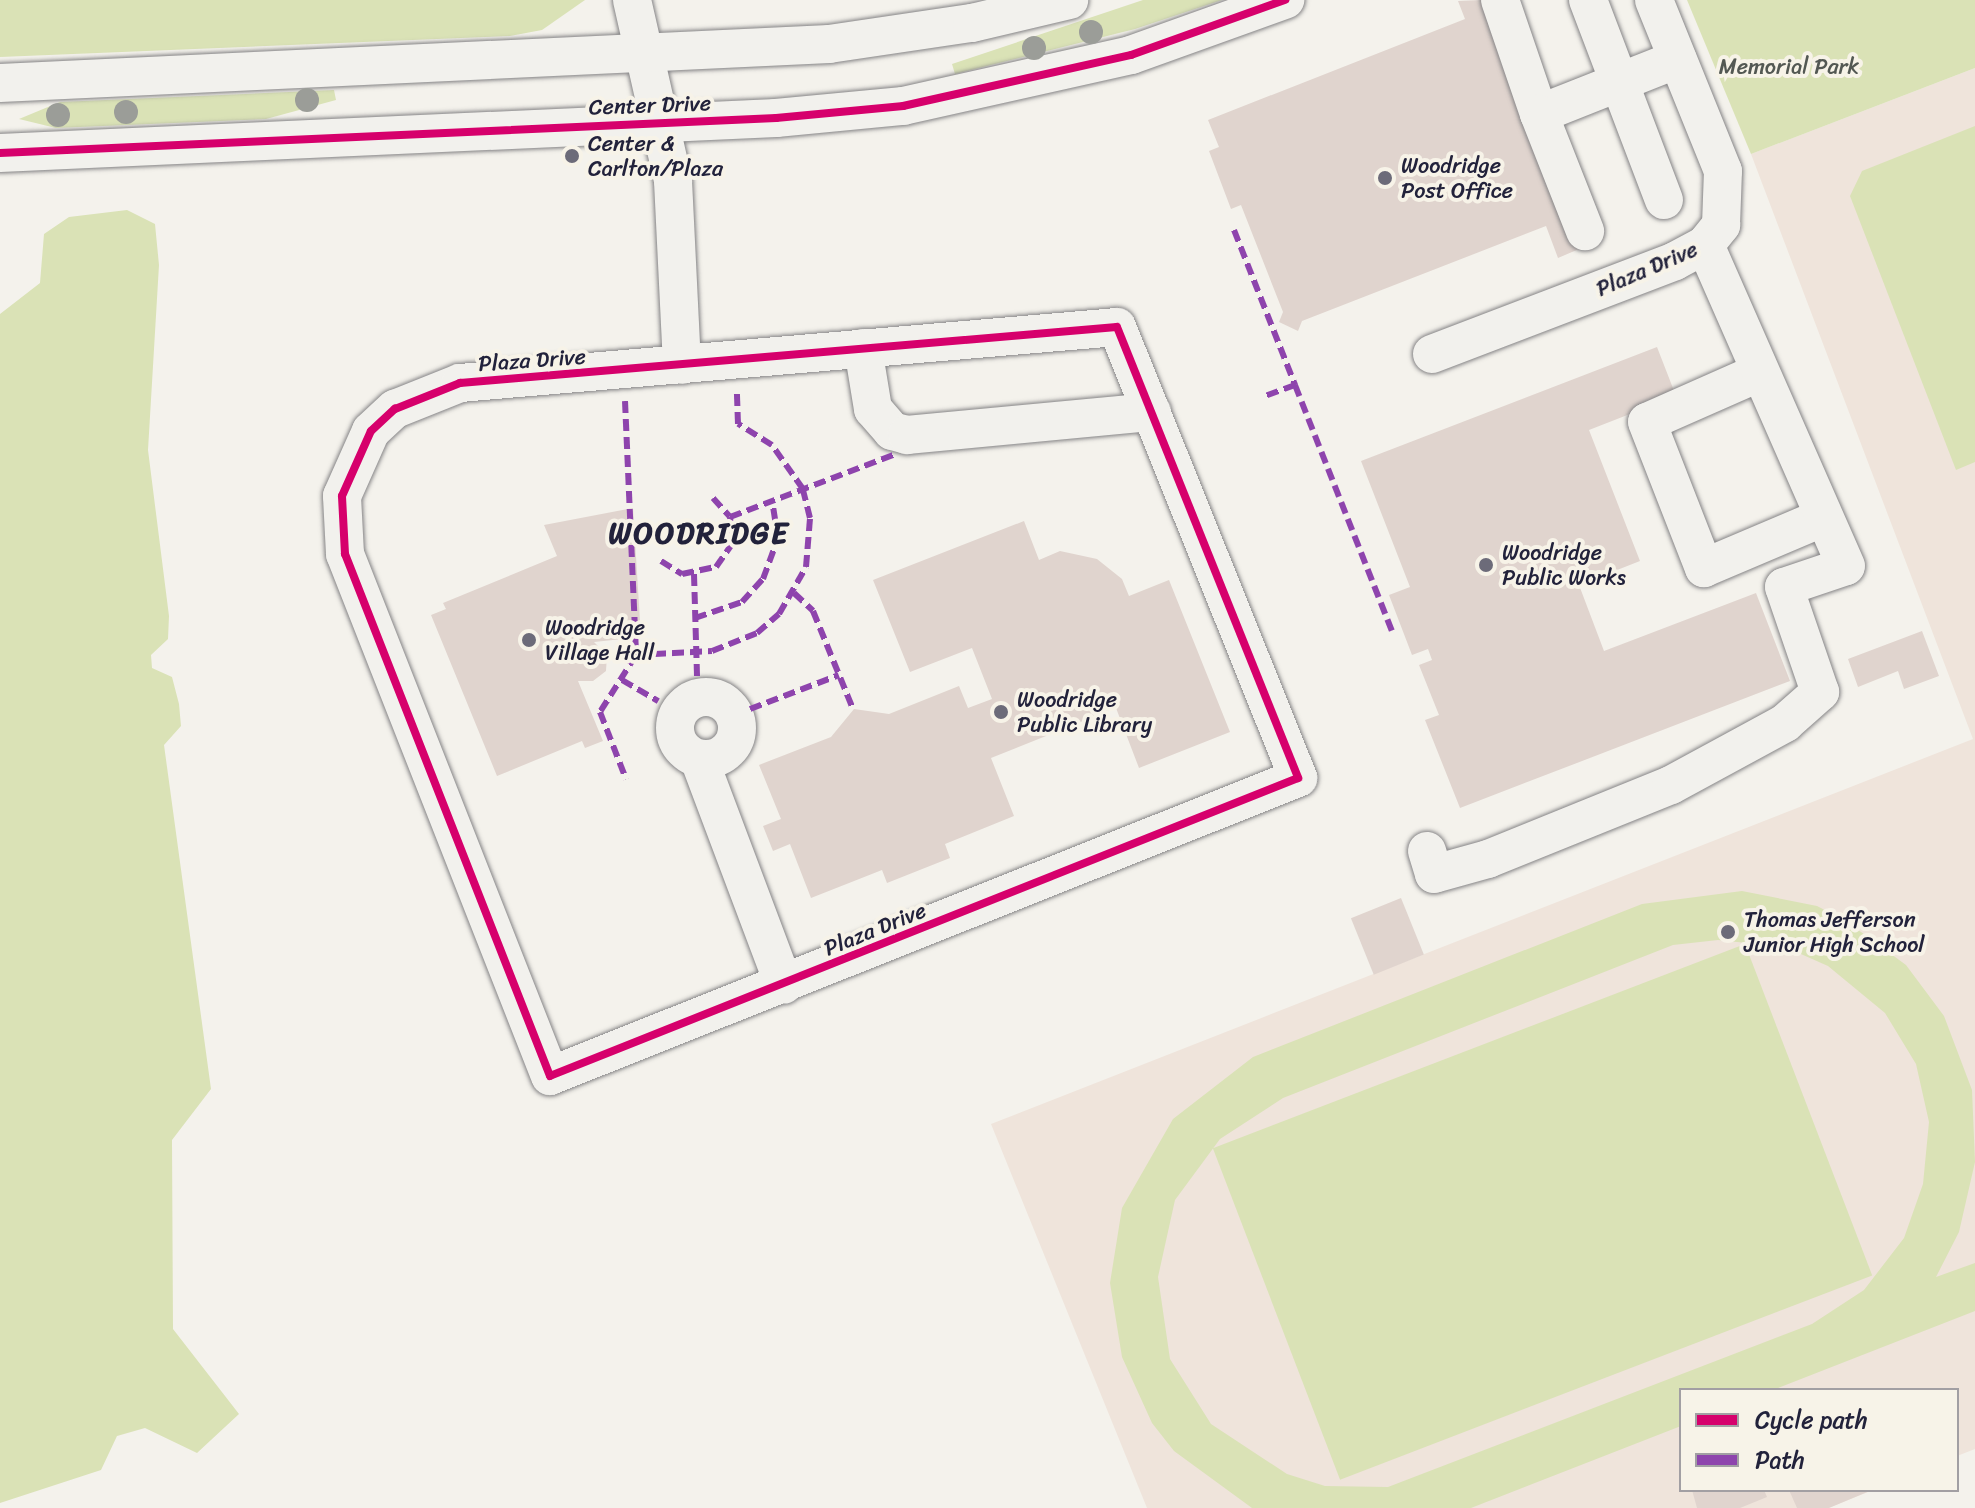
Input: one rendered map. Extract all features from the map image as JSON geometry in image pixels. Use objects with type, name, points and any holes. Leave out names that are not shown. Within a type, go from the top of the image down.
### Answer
[{"type":"street","points":[[632,0],[673,181],[682,365]]},
{"type":"street","points":[[0,83],[645,56],[913,34],[1069,0]]},
{"type":"street","name":"Center Drive","points":[[0,153],[832,113],[981,92],[1131,55],[1285,0]]},
{"type":"street","points":[[1500,0],[1539,114],[1585,231]]},
{"type":"street","points":[[1588,0],[1664,200]]},
{"type":"street","name":"Plaza Drive","points":[[1432,354],[1705,245],[1721,225],[1723,171],[1654,0]]},
{"type":"street","points":[[1539,114],[1678,59]]},
{"type":"street","points":[[1427,851],[1434,874],[1488,859],[1671,785],[1785,723],[1820,692],[1784,587],[1846,566],[1758,373],[1705,245]]},
{"type":"street","name":"Plaza Drive","points":[[1117,327],[1298,778],[550,1076],[359,598],[341,532],[351,464],[371,431],[395,409],[460,383],[682,365],[1117,327]]},
{"type":"street","points":[[863,348],[873,409],[892,431],[907,435],[1152,412]]},
{"type":"street","points":[[1758,373],[1647,422],[1704,568],[1824,517]]},
{"type":"street","points":[[699,759],[784,985]]},
{"type":"shaded area","name":"Thomas Jefferson Junior High School","points":[[1975,68],[1975,1449],[1959,1455],[1959,1388],[1679,1388],[1679,1492],[1868,1492],[1828,1508],[1147,1508],[991,1124],[1973,739],[1751,154]]},
{"type":"green space","points":[[0,0],[585,0],[542,30],[510,36],[0,57]]},
{"type":"green space","points":[[1143,0],[1222,0],[1135,29],[955,74],[952,64]]},
{"type":"green space","name":"Memorial Park","points":[[1687,0],[1975,0],[1975,68],[1751,154]]},
{"type":"green space","points":[[334,90],[336,100],[266,119],[56,128],[19,119],[60,102]]},
{"type":"green space","points":[[1975,126],[1975,462],[1956,470],[1850,196],[1862,171]]},
{"type":"green space","points":[[127,210],[155,224],[159,265],[148,450],[169,616],[168,639],[151,655],[152,668],[172,677],[179,704],[181,726],[164,745],[211,1089],[172,1140],[173,1329],[239,1414],[197,1453],[145,1428],[117,1436],[101,1470],[0,1503],[0,314],[40,283],[44,234],[69,217]]},
{"type":"green space","points":[[1742,891],[1817,906],[1846,921],[1906,965],[1944,1016],[1972,1090],[1975,1162],[1959,1232],[1936,1277],[1975,1263],[1975,1311],[1778,1388],[1679,1388],[1679,1427],[1471,1508],[1252,1508],[1174,1451],[1152,1423],[1122,1357],[1110,1283],[1122,1208],[1173,1119],[1253,1057],[1642,904]],"holes":[[[1718,940],[1785,947],[1828,966],[1885,1013],[1916,1064],[1929,1122],[1923,1184],[1904,1238],[1864,1290],[1812,1324],[1388,1487],[1325,1486],[1287,1474],[1211,1424],[1170,1359],[1158,1277],[1175,1200],[1220,1139],[1283,1098],[1673,945]]]},
{"type":"green space","points":[[1745,944],[1872,1275],[1340,1480],[1213,1148]]},
{"type":"building","name":"Woodridge Post Office","points":[[1481,0],[1579,249],[1558,258],[1546,226],[1302,321],[1298,331],[1279,322],[1283,312],[1241,205],[1231,209],[1209,151],[1219,147],[1208,120],[1465,19],[1458,1]]},
{"type":"building","points":[[1657,347],[1676,396],[1589,430],[1640,561],[1579,585],[1604,651],[1756,593],[1790,681],[1460,808],[1425,720],[1439,715],[1419,665],[1432,660],[1428,649],[1412,655],[1389,595],[1410,587],[1361,461]]},
{"type":"building","name":"Woodridge Village Hall","points":[[633,508],[641,637],[594,642],[607,655],[606,671],[593,681],[578,681],[603,741],[585,748],[582,741],[497,776],[431,615],[446,609],[443,603],[557,556],[544,525]]},
{"type":"building","name":"Woodridge Public Library","points":[[1024,521],[1039,560],[1060,551],[1097,559],[1122,579],[1129,596],[1169,580],[1230,732],[1139,768],[1116,708],[991,758],[1014,816],[945,844],[950,858],[887,883],[882,870],[811,898],[790,844],[773,851],[763,826],[781,819],[759,765],[831,737],[854,709],[889,714],[959,686],[968,708],[992,699],[972,648],[910,672],[873,580]]},
{"type":"building","points":[[1922,631],[1939,676],[1904,689],[1898,671],[1858,687],[1848,659]]},
{"type":"building","points":[[1401,898],[1424,955],[1374,975],[1351,918]]},
{"type":"building","points":[[1693,1492],[1765,1492],[1767,1497],[1740,1508],[1697,1508]]},
{"type":"building","points":[[1790,1492],[1867,1492],[1829,1508],[1797,1508]]},
{"type":"marked path","points":[[1234,230],[1295,385],[1265,396]]},
{"type":"marked path","points":[[1295,385],[1394,636]]},
{"type":"marked path","points":[[636,655],[712,651],[757,633],[779,614],[806,567],[810,518],[803,489],[772,445],[738,424],[737,391]]},
{"type":"marked path","points":[[625,401],[636,655],[600,712],[626,779]]},
{"type":"marked path","points":[[713,498],[730,517],[896,454]]},
{"type":"marked path","points":[[695,618],[742,602],[763,579],[778,538],[772,501]]},
{"type":"marked path","points":[[661,561],[682,574],[716,567],[732,544],[730,517]]},
{"type":"marked path","points":[[694,574],[697,677]]},
{"type":"marked path","points":[[794,593],[813,611],[853,709]]},
{"type":"marked path","points":[[750,709],[839,675]]},
{"type":"marked path","points":[[622,680],[658,701]]},
{"type":"cycle path","points":[[0,153],[776,118],[903,106],[1131,55],[1285,0]]},
{"type":"cycle path","points":[[1117,327],[1298,778],[550,1076],[345,554],[342,496],[371,431],[395,409],[460,383],[1117,327]]},
{"type":"place","name":"Center & Carlton/Plaza","points":[[572,156]]},
{"type":"place","name":"Woodridge Post Office","points":[[1385,178]]},
{"type":"place","name":"Woodridge Public Works","points":[[1486,565]]},
{"type":"place","name":"Woodridge Village Hall","points":[[529,640]]},
{"type":"place","name":"Woodridge Public Library","points":[[1001,712]]},
{"type":"place","name":"Thomas Jefferson Junior High School","points":[[1728,932]]},
{"type":"district","name":"WOODRIDGE","points":[[699,533]]}]
